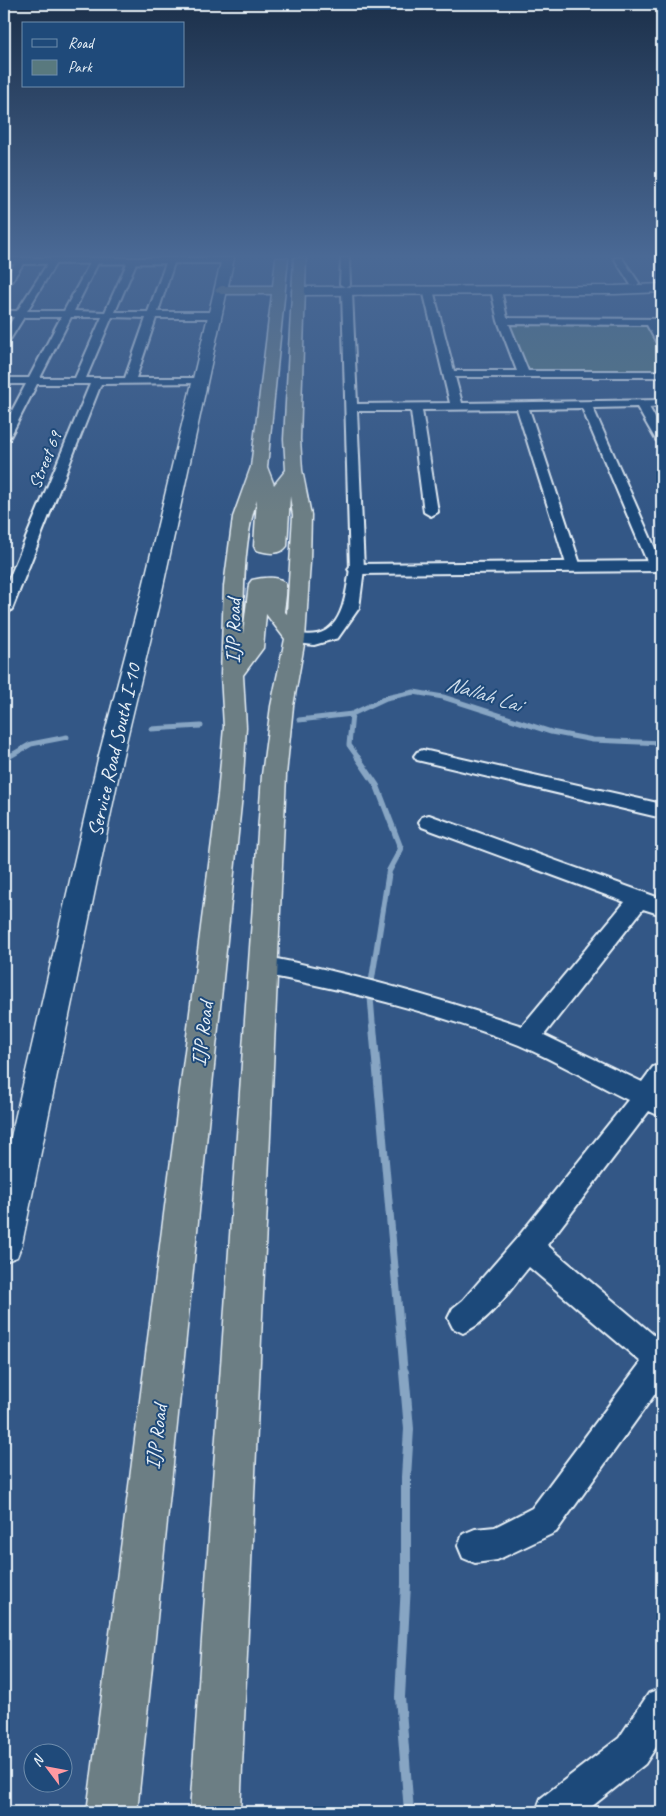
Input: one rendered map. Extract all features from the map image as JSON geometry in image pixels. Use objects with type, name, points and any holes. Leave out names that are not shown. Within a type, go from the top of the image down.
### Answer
[{"type":"highway","name":"IJP Road","points":[[112,1812],[230,795],[235,702],[232,675],[234,586],[242,517],[259,467],[279,343]]},
{"type":"highway","points":[[215,1812],[274,775],[282,706],[295,639],[302,515],[294,470],[290,343]]},
{"type":"highway","points":[[259,467],[266,485],[263,546],[268,548],[278,546],[282,486],[294,470]]},
{"type":"highway","points":[[232,675],[252,648],[259,584],[266,582],[276,584],[274,611],[295,639]]},
{"type":"main road","name":"Service Road South I-10","points":[[4,1244],[110,759],[152,591],[208,343]]},
{"type":"street","points":[[4,437],[52,343]]},
{"type":"street","points":[[79,381],[96,343]]},
{"type":"street","points":[[129,381],[142,343]]},
{"type":"street","points":[[295,639],[314,640],[332,635],[351,608],[358,569],[348,343]]},
{"type":"street","points":[[442,343],[457,406]]},
{"type":"street","points":[[512,343],[524,374]]},
{"type":"street","points":[[450,374],[662,374]]},
{"type":"street","points":[[4,381],[199,381]]},
{"type":"street","name":"Street 69","points":[[4,608],[97,381]]},
{"type":"street","points":[[641,403],[662,440]]},
{"type":"street","points":[[351,408],[662,403]]},
{"type":"street","points":[[358,569],[659,566],[586,404]]},
{"type":"street","points":[[522,405],[574,567]]},
{"type":"street","points":[[416,407],[431,512]]},
{"type":"street","points":[[422,756],[662,811]]},
{"type":"street","points":[[429,822],[662,906]]},
{"type":"street","points":[[527,1038],[640,898]]},
{"type":"street","points":[[262,965],[314,975],[439,1008],[527,1038],[657,1093],[528,1247],[473,1310],[463,1318]]},
{"type":"street","points":[[475,1546],[497,1543],[544,1520],[662,1359],[528,1247]]},
{"type":"street","points":[[555,1812],[632,1750],[662,1706]]},
{"type":"green space","points":[[512,343],[662,343],[662,374],[524,374]]},
{"type":"waterway","name":"Nallah Lai","points":[[352,714],[386,698],[414,692],[443,697],[551,732],[593,740],[662,743]]},
{"type":"waterway","name":"Nallah Lai","points":[[299,720],[352,714]]},
{"type":"waterway","points":[[352,714],[349,745],[359,759]]},
{"type":"waterway","name":"Nallah Lai","points":[[151,729],[201,726]]},
{"type":"waterway","name":"Nallah Lai","points":[[5,759],[31,744],[67,737]]},
{"type":"waterway","points":[[358,758],[377,786],[401,849],[389,871],[370,991],[373,1028]]},
{"type":"waterway","points":[[373,1027],[404,1374]]},
{"type":"waterway","points":[[404,1372],[409,1429],[406,1477],[406,1584],[400,1697],[409,1812]]}]
